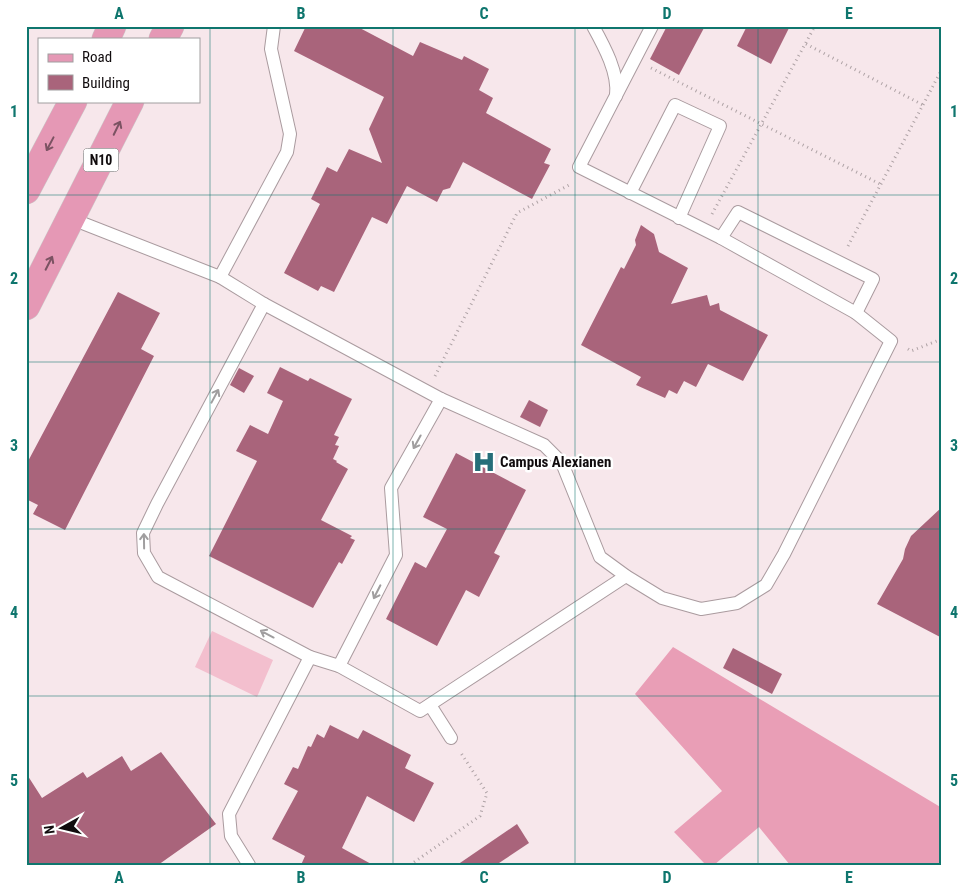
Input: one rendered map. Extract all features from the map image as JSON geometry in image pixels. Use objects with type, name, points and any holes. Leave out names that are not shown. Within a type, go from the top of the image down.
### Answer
[{"type":"main road","points":[[106,38],[112,26]]},
{"type":"main road","points":[[164,38],[170,26]]},
{"type":"main road","points":[[26,190],[72,102]]},
{"type":"main road","name":"N10","points":[[26,306],[72,219],[130,102]]},
{"type":"lane","points":[[220,277],[288,152],[290,134],[271,49],[274,26]]},
{"type":"lane","points":[[593,26],[613,70],[617,90],[616,96]]},
{"type":"lane","points":[[72,219],[220,277],[264,304],[427,392],[544,445],[562,463],[600,557],[626,576],[662,598],[701,609],[737,603],[766,585],[784,554],[891,341],[856,313],[722,238],[579,167],[652,26]]},
{"type":"lane","points":[[630,193],[675,105],[720,126],[679,218]]},
{"type":"lane","points":[[722,238],[738,212],[873,279],[856,313]]},
{"type":"lane","points":[[264,304],[143,533],[144,553],[158,577],[310,656],[339,666],[420,711],[626,576]]},
{"type":"lane","points":[[339,666],[396,555],[391,488],[441,399]]},
{"type":"lane","points":[[249,865],[231,836],[229,814],[310,656]]},
{"type":"lane","points":[[430,705],[451,738]]},
{"type":"path","points":[[704,230],[815,26]]},
{"type":"path","points":[[806,44],[922,105]]},
{"type":"path","points":[[635,60],[880,184]]},
{"type":"path","points":[[839,262],[942,69]]},
{"type":"path","points":[[427,392],[517,214],[592,173]]},
{"type":"path","points":[[891,341],[911,351],[942,339]]},
{"type":"path","points":[[410,865],[480,816],[487,793],[451,738]]},
{"type":"shaded area","points":[[212,631],[273,660],[257,697],[195,667]]},
{"type":"shaded area","points":[[673,647],[942,808],[942,865],[790,865],[759,827],[714,865],[706,865],[674,832],[722,791],[635,694]]},
{"type":"building","points":[[306,26],[356,26],[413,56],[420,42],[462,60],[464,56],[489,69],[479,90],[493,98],[486,113],[551,149],[544,163],[550,165],[532,199],[463,162],[450,188],[443,190],[437,202],[407,186],[387,224],[372,217],[334,292],[321,286],[318,291],[284,273],[320,204],[311,199],[327,167],[337,172],[349,149],[382,163],[369,129],[384,97],[294,51]]},
{"type":"building","points":[[667,26],[705,26],[679,75],[650,59]]},
{"type":"building","points":[[747,26],[790,26],[771,64],[737,46]]},
{"type":"building","points":[[641,225],[654,234],[659,252],[688,268],[671,304],[707,295],[710,306],[719,303],[720,310],[768,335],[743,381],[708,364],[696,387],[684,381],[677,394],[669,390],[665,398],[636,385],[641,377],[581,345],[621,267],[624,269],[636,245],[635,240]]},
{"type":"building","points":[[118,292],[160,313],[141,349],[154,356],[65,530],[33,514],[38,505],[26,499],[26,465]]},
{"type":"building","points":[[280,367],[308,381],[310,378],[352,399],[334,435],[339,437],[335,445],[339,446],[333,459],[348,469],[321,520],[352,536],[350,538],[355,540],[342,564],[339,562],[313,608],[209,556],[257,461],[236,451],[250,425],[268,434],[283,401],[267,393]]},
{"type":"building","points":[[239,368],[254,376],[244,393],[230,385]]},
{"type":"building","points":[[529,400],[548,410],[540,427],[520,417]]},
{"type":"building","points":[[456,453],[526,490],[494,553],[500,556],[479,597],[466,590],[437,646],[386,619],[415,562],[426,568],[447,529],[423,517]]},
{"type":"building","points":[[942,507],[942,638],[877,604],[903,559],[911,536]]},
{"type":"building","points":[[733,648],[782,674],[772,694],[723,668]]},
{"type":"building","points":[[330,725],[358,739],[363,730],[411,755],[405,768],[434,783],[414,822],[367,796],[342,848],[373,865],[301,865],[305,856],[272,839],[298,791],[284,784],[293,767],[298,769],[308,746],[311,747],[317,734],[324,738]]},
{"type":"building","points":[[161,752],[216,824],[158,865],[26,865],[26,773],[42,798],[83,772],[87,778],[122,756],[131,771]]},
{"type":"building","points":[[517,824],[529,843],[496,865],[457,865]]},
{"type":"place","name":"Campus Alexianen","points":[[484,462]]}]
